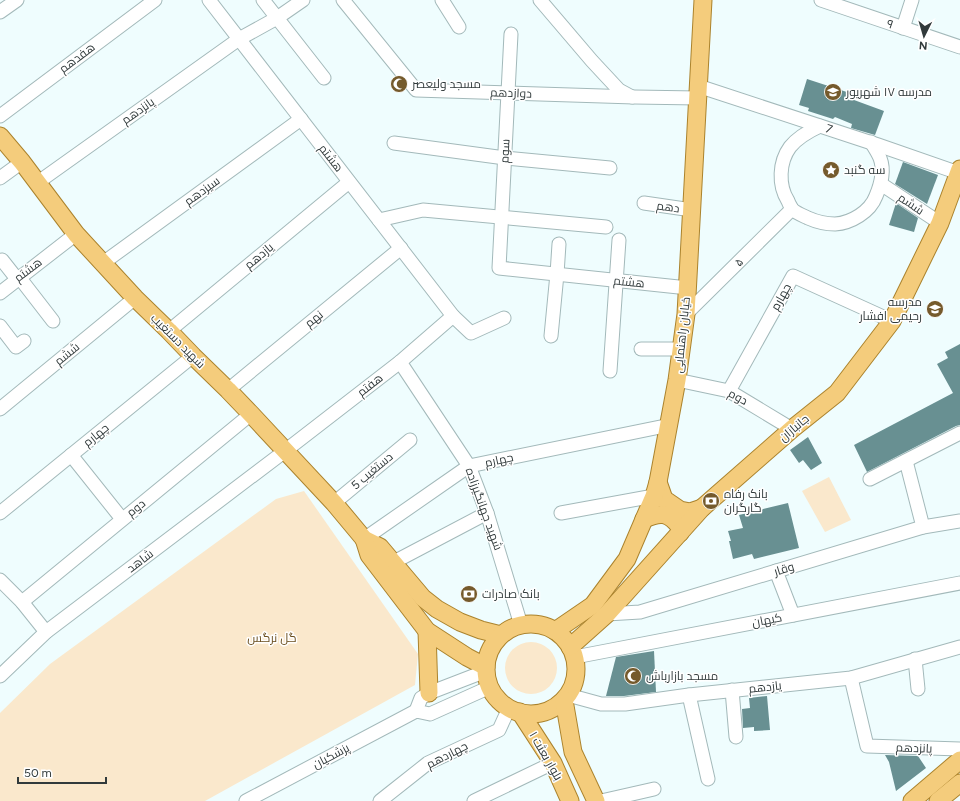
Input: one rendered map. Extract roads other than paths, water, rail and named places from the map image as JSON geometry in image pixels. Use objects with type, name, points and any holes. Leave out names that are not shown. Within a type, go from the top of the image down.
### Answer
[{"type":"main road","name":"خیابان راهنمایی","points":[[555,630],[593,604],[627,559],[656,489],[670,425],[686,314],[703,0]]},
{"type":"main road","name":"شهید دستغیب","points":[[0,136],[22,162],[76,234],[102,263],[251,414],[334,503],[364,539]]},
{"type":"main road","name":"جانبازان","points":[[573,652],[702,508],[792,429],[837,393],[892,320],[940,223],[959,171]]},
{"type":"main road","points":[[656,489],[664,499],[680,510],[690,512],[702,508]]},
{"type":"main road","points":[[644,519],[661,514],[668,516],[674,519],[680,527],[680,533]]},
{"type":"main road","points":[[364,539],[380,547],[423,598],[437,609],[460,622],[481,630],[501,635]]},
{"type":"main road","points":[[364,539],[369,555],[427,631],[467,657],[488,675]]},
{"type":"main road","points":[[533,624],[555,630],[564,638],[573,652],[576,667],[576,677],[573,686],[566,697],[555,707],[544,712],[532,714],[514,710],[501,702],[495,695],[488,675],[489,653],[496,640],[511,629],[522,625],[533,624]]},
{"type":"main road","points":[[427,631],[429,693]]},
{"type":"main road","name":"بلوار بعثت ۱","points":[[566,697],[573,752],[596,801]]},
{"type":"main road","name":"بلوار بعثت ۱","points":[[514,710],[553,763],[570,801]]},
{"type":"main road","points":[[912,801],[960,760]]},
{"type":"main road","points":[[938,801],[960,783]]},
{"type":"street","points":[[0,12],[17,0]]},
{"type":"street","name":"هفدهم","points":[[0,116],[155,0]]},
{"type":"street","name":"هشتم","points":[[209,0],[453,316],[471,333],[504,318]]},
{"type":"street","points":[[263,0],[324,78]]},
{"type":"street","points":[[239,39],[277,18],[303,0]]},
{"type":"street","name":"دوازدهم","points":[[343,0],[416,90],[634,97],[698,92]]},
{"type":"street","points":[[442,0],[459,27]]},
{"type":"street","points":[[540,0],[619,90],[634,97]]},
{"type":"street","points":[[903,28],[912,0]]},
{"type":"street","name":"۹","points":[[828,1],[960,47]]},
{"type":"street","name":"سوم","points":[[499,268],[511,34]]},
{"type":"street","name":"پانزدهم","points":[[37,183],[239,39]]},
{"type":"street","name":"7","points":[[698,92],[820,126],[959,171]]},
{"type":"street","name":"سیزدهم","points":[[102,263],[301,119]]},
{"type":"street","points":[[820,126],[802,135],[790,147],[783,162],[780,178],[784,195],[792,209],[819,222],[835,224],[851,220],[865,212],[875,199],[881,184],[882,171],[880,158],[871,142]]},
{"type":"street","points":[[394,143],[505,158],[610,168]]},
{"type":"street","points":[[0,178],[22,162]]},
{"type":"street","name":"یازدهم","points":[[169,331],[349,182]]},
{"type":"street","name":"ششم","points":[[881,184],[940,223]]},
{"type":"street","name":"دهم","points":[[644,203],[692,210]]},
{"type":"street","name":"۵","points":[[686,314],[792,209]]},
{"type":"street","points":[[379,220],[423,210],[606,227]]},
{"type":"street","name":"هشتم","points":[[0,292],[76,234]]},
{"type":"street","points":[[610,371],[619,240]]},
{"type":"street","points":[[551,336],[559,244]]},
{"type":"street","name":"نهم","points":[[228,390],[401,248]]},
{"type":"street","points":[[2,260],[53,321]]},
{"type":"street","name":"هشتم","points":[[499,268],[688,288]]},
{"type":"street","name":"چهارم","points":[[729,391],[793,276],[892,320]]},
{"type":"street","name":"ششم","points":[[0,409],[135,298]]},
{"type":"street","name":"هفتم","points":[[285,451],[400,362],[453,316]]},
{"type":"street","points":[[0,326],[16,347],[24,341]]},
{"type":"street","points":[[641,349],[682,349]]},
{"type":"street","name":"چهارم","points":[[0,513],[193,356]]},
{"type":"street","name":"شهید جهانگیرزاده","points":[[400,362],[469,466],[487,513],[522,625]]},
{"type":"street","name":"دوم","points":[[677,380],[729,391],[792,429]]},
{"type":"street","name":"دوم","points":[[22,602],[251,414]]},
{"type":"street","name":"چهارم","points":[[469,466],[670,425]]},
{"type":"street","points":[[870,479],[960,433]]},
{"type":"street","name":"دستغیب 5","points":[[334,503],[410,440]]},
{"type":"street","name":"شاهد","points":[[0,676],[46,632],[285,451]]},
{"type":"street","points":[[71,455],[122,519]]},
{"type":"street","points":[[906,460],[923,526]]},
{"type":"street","points":[[364,539],[469,466]]},
{"type":"street","points":[[561,513],[656,489]]},
{"type":"street","points":[[394,562],[487,513]]},
{"type":"street","name":"وقار","points":[[607,614],[640,612],[923,526],[960,521]]},
{"type":"street","points":[[776,571],[793,615]]},
{"type":"street","name":"کیهان","points":[[573,652],[793,615],[960,583]]},
{"type":"street","points":[[3,588],[22,602],[46,632]]},
{"type":"street","name":"یازدهم","points":[[566,697],[601,704],[625,704],[732,690],[851,678],[960,647]]},
{"type":"street","points":[[915,660],[918,689]]},
{"type":"street","points":[[416,711],[421,698],[429,693],[488,675]]},
{"type":"street","name":"پزشکیان","points":[[246,801],[416,711],[430,714],[488,675]]},
{"type":"street","name":"پانزدهم","points":[[851,678],[867,746],[960,749]]},
{"type":"street","points":[[732,690],[736,737]]},
{"type":"street","points":[[689,695],[708,779]]},
{"type":"street","name":"چهاردهم","points":[[380,801],[428,763],[499,730],[514,710]]},
{"type":"street","points":[[474,801],[553,763]]},
{"type":"street","points":[[601,801],[654,789]]},
{"type":"place","name":"مسجد ولیعصر","points":[[399,84]]},
{"type":"place","name":"مدرسه ۱۷ شهریور","points":[[833,92]]},
{"type":"place","name":"سه گنبد","points":[[831,170]]},
{"type":"place","name":"مدرسه رحیمی افشار","points":[[935,309]]},
{"type":"place","name":"بانک رفاه گارگران","points":[[711,501]]},
{"type":"place","name":"بانک صادرات","points":[[469,594]]},
{"type":"place","name":"مسجد بازارباش","points":[[633,676]]},
{"type":"park label","name":"گل نرگس","points":[[272,638]]}]
